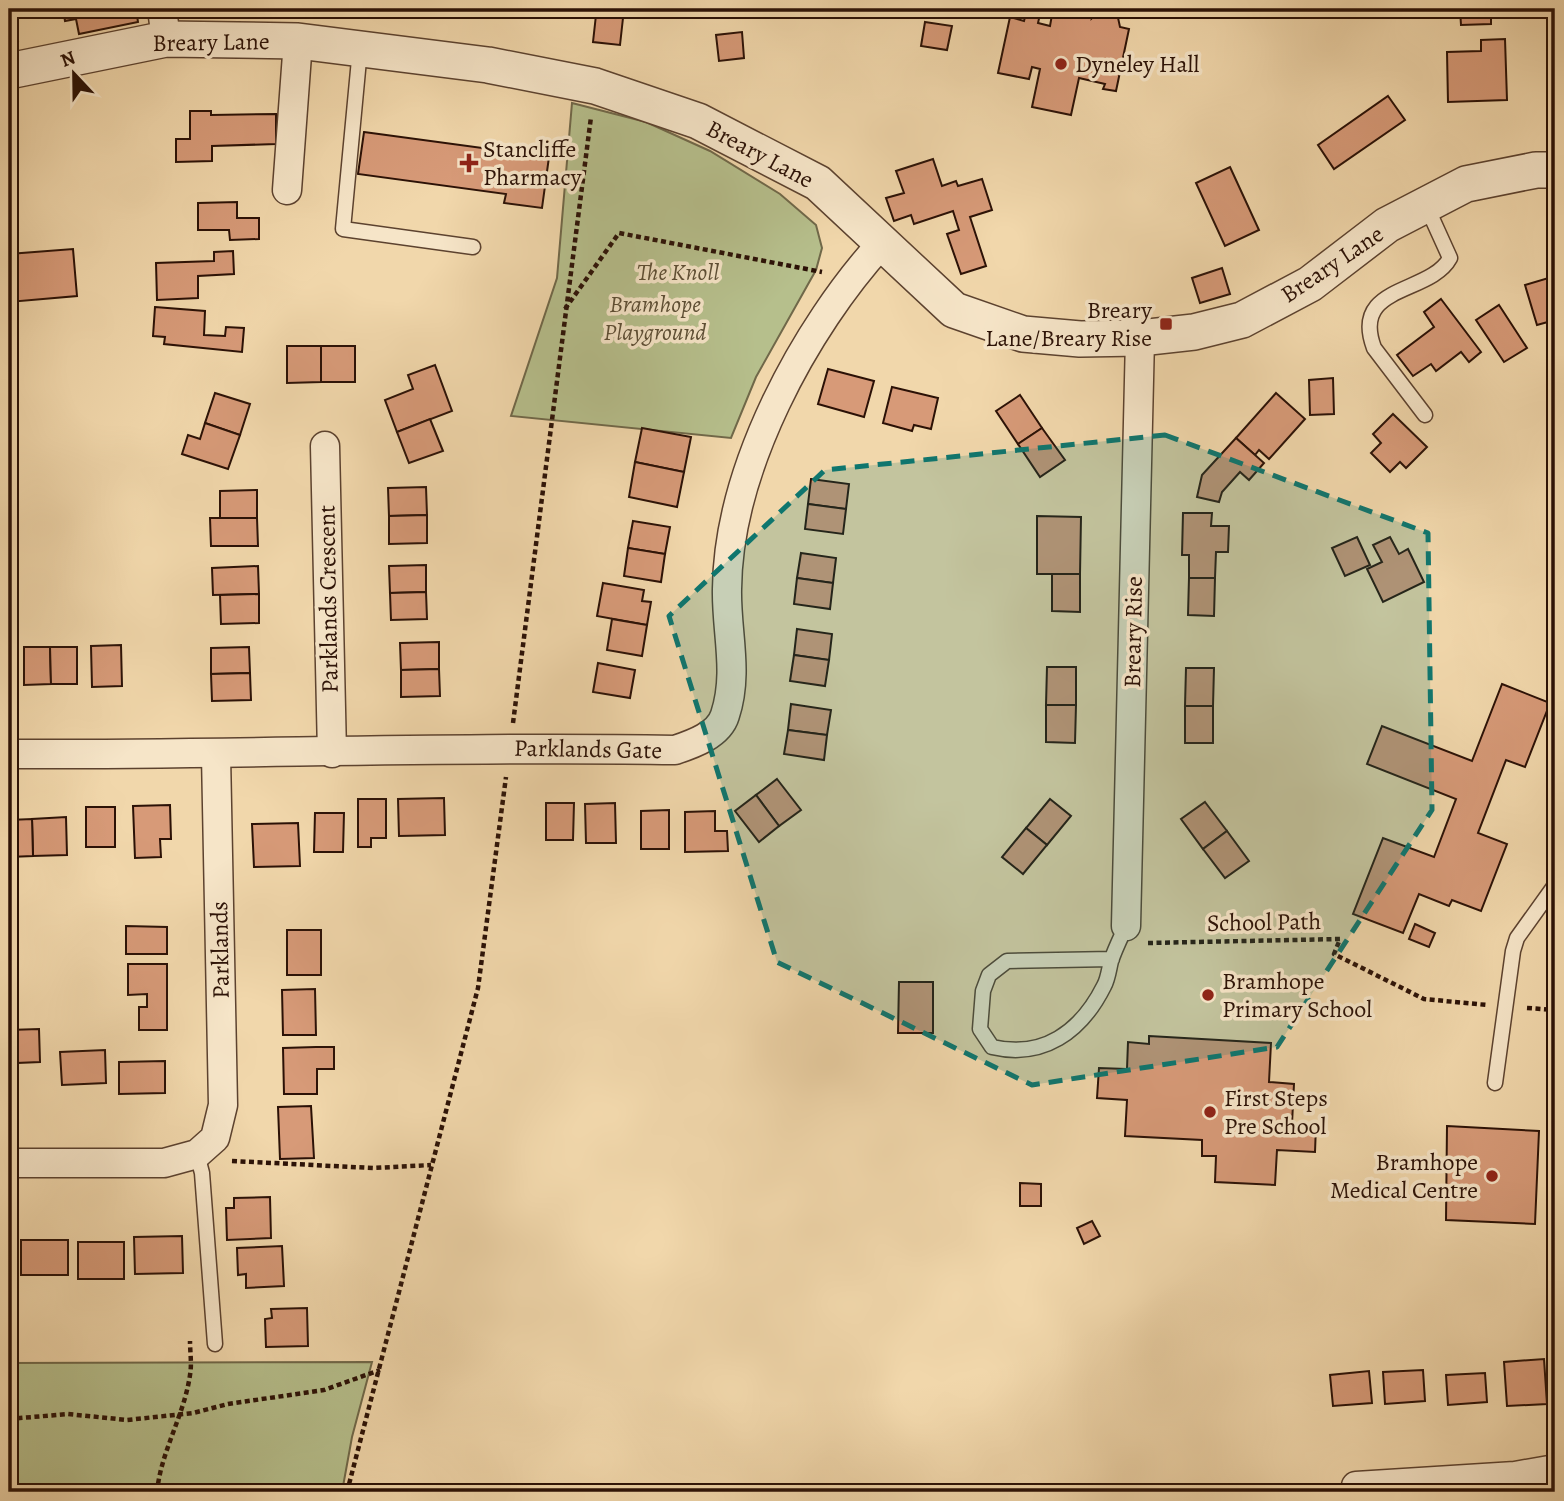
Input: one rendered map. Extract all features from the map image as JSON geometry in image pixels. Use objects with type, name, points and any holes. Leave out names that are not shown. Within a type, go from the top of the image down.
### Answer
[{"type":"street","name":"Breary Lane","points":[[9,71],[164,24],[488,65],[595,86],[698,121],[818,183],[954,310],[1023,334],[1080,339],[1140,338],[1194,332],[1242,320],[1310,284],[1388,226],[1466,184],[1536,170],[1555,170]]},
{"type":"street","points":[[287,190],[298,41]]},
{"type":"street","name":"Parklands Gate","points":[[216,755],[510,747],[675,750],[701,741],[724,719],[734,684],[726,588],[734,529],[747,467],[808,343],[850,278],[883,242]]},
{"type":"street","name":"Breary Rise","points":[[1126,926],[1140,338]]},
{"type":"street","name":"Parklands Crescent","points":[[325,446],[332,753]]},
{"type":"street","points":[[9,754],[216,755]]},
{"type":"street","name":"Parklands","points":[[197,1154],[215,1138],[223,1105],[216,755]]},
{"type":"street","points":[[9,1163],[164,1163],[197,1154]]},
{"type":"street","points":[[1356,1486],[1515,1476],[1555,1468]]},
{"type":"lane","points":[[360,49],[343,229],[472,247]]},
{"type":"lane","points":[[1424,415],[1374,348],[1370,337],[1373,312],[1382,300],[1442,269],[1450,258],[1426,205]]},
{"type":"lane","points":[[1495,1083],[1517,938],[1555,886]]},
{"type":"lane","points":[[1112,959],[1007,961],[989,975],[983,991],[980,1029],[992,1047],[1009,1051],[1041,1049],[1065,1035],[1089,1011],[1106,984],[1112,959],[1126,926]]},
{"type":"lane","points":[[197,1154],[202,1173],[215,1344]]},
{"type":"path","points":[[347,1492],[478,988],[595,86]]},
{"type":"path","points":[[565,309],[619,233],[760,258],[850,278]]},
{"type":"path","name":"School Path","points":[[1126,926],[1127,936],[1145,934],[1146,943],[1340,939],[1334,954],[1424,999],[1555,1010]]},
{"type":"path","points":[[278,1163],[373,1168],[431,1166]]},
{"type":"path","points":[[9,1419],[68,1414],[127,1420],[180,1414],[324,1390],[380,1370]]},
{"type":"path","points":[[157,1492],[160,1466],[180,1414],[191,1373]]},
{"type":"highlighted area","points":[[1165,435],[1428,533],[1432,810],[1277,1047],[1032,1085],[777,962],[669,616],[825,470]]},
{"type":"green space","name":"The Knoll","points":[[572,103],[646,122],[710,151],[780,194],[816,225],[822,248],[816,270],[756,377],[731,438],[511,416],[557,278]]},
{"type":"green space","points":[[372,1362],[352,1437],[342,1492],[9,1492],[9,1363]]},
{"type":"building","points":[[9,9],[14,9],[18,41],[9,42]]},
{"type":"building","points":[[63,9],[136,9],[138,22],[79,34],[76,19],[65,21]]},
{"type":"building","points":[[779,9],[809,9],[809,12],[779,14]]},
{"type":"building","name":"Dyneley Hall","points":[[1027,9],[1041,10],[1038,23],[1050,26],[1053,9],[1093,13],[1092,18],[1101,9],[1117,13],[1120,27],[1129,29],[1116,91],[1103,89],[1105,84],[1079,78],[1071,115],[1032,107],[1040,69],[1032,67],[1029,79],[998,73],[1010,17],[1024,21]]},
{"type":"building","points":[[1460,9],[1491,9],[1491,24],[1461,25]]},
{"type":"building","points":[[596,15],[623,18],[620,45],[593,42]]},
{"type":"building","points":[[925,22],[952,26],[947,50],[921,46]]},
{"type":"building","points":[[742,32],[744,58],[719,61],[716,35]]},
{"type":"building","points":[[1505,39],[1507,100],[1448,102],[1447,52],[1481,51],[1481,40]]},
{"type":"building","points":[[1388,96],[1405,120],[1334,169],[1318,145]]},
{"type":"building","points":[[190,111],[211,111],[211,115],[276,114],[276,144],[212,146],[212,161],[176,162],[176,139],[190,139]]},
{"type":"building","points":[[364,132],[549,157],[542,208],[504,203],[506,194],[358,174]]},
{"type":"building","points":[[933,159],[942,186],[956,181],[958,186],[982,179],[992,210],[970,217],[986,266],[961,274],[947,234],[959,230],[953,211],[914,224],[911,215],[894,221],[886,198],[904,193],[896,171]]},
{"type":"building","points":[[1230,167],[1259,230],[1225,246],[1196,183]]},
{"type":"building","points":[[237,202],[237,218],[259,218],[259,239],[230,240],[229,230],[198,230],[198,203]]},
{"type":"building","points":[[73,249],[77,296],[9,302],[9,254]]},
{"type":"building","points":[[233,251],[234,274],[198,276],[198,298],[157,300],[156,263],[214,261],[214,252]]},
{"type":"building","points":[[1222,268],[1230,294],[1200,303],[1192,278]]},
{"type":"building","points":[[1555,276],[1555,320],[1537,325],[1525,285]]},
{"type":"building","points":[[1441,299],[1481,352],[1469,362],[1461,352],[1436,371],[1431,364],[1413,376],[1397,355],[1434,327],[1424,312]]},
{"type":"building","points":[[1499,305],[1527,348],[1504,362],[1476,320]]},
{"type":"building","points":[[155,307],[205,311],[204,335],[225,336],[226,327],[244,328],[242,352],[164,344],[165,337],[153,336]]},
{"type":"building","points":[[287,346],[321,346],[321,382],[287,383]]},
{"type":"building","points":[[321,346],[355,346],[355,382],[321,382]]},
{"type":"building","points":[[435,365],[452,411],[397,432],[385,400],[413,389],[408,375]]},
{"type":"building","points":[[828,369],[874,381],[864,417],[818,404]]},
{"type":"building","points":[[1333,378],[1334,414],[1310,415],[1309,380]]},
{"type":"building","points":[[892,387],[938,398],[931,429],[914,425],[912,431],[883,423]]},
{"type":"building","points":[[215,393],[250,404],[240,435],[205,423]]},
{"type":"building","points":[[1276,393],[1305,419],[1269,459],[1259,450],[1255,455],[1236,438]]},
{"type":"building","points":[[1020,395],[1042,428],[1018,444],[996,411]]},
{"type":"building","points":[[1393,414],[1427,447],[1406,468],[1400,462],[1390,472],[1371,453],[1381,443],[1373,434]]},
{"type":"building","points":[[430,419],[443,451],[409,463],[397,432]]},
{"type":"building","points":[[205,423],[240,435],[228,469],[182,454],[188,435],[200,439]]},
{"type":"building","points":[[642,428],[691,437],[684,472],[635,462]]},
{"type":"building","points":[[1042,428],[1065,460],[1040,477],[1018,444]]},
{"type":"building","points":[[1236,438],[1264,463],[1249,480],[1240,472],[1222,492],[1219,502],[1197,497],[1202,475]]},
{"type":"building","points":[[635,462],[684,472],[677,507],[629,497]]},
{"type":"building","points":[[811,479],[849,484],[846,509],[808,504]]},
{"type":"building","points":[[426,487],[427,515],[389,516],[388,488]]},
{"type":"building","points":[[257,490],[257,518],[220,519],[220,491]]},
{"type":"building","points":[[808,504],[846,509],[843,534],[805,529]]},
{"type":"building","points":[[1183,513],[1212,513],[1211,526],[1229,526],[1228,552],[1216,552],[1215,578],[1189,578],[1189,555],[1182,555]]},
{"type":"building","points":[[427,515],[427,543],[389,544],[389,516]]},
{"type":"building","points":[[1037,516],[1081,517],[1080,574],[1037,574]]},
{"type":"building","points":[[210,518],[257,518],[258,546],[211,546]]},
{"type":"building","points":[[633,521],[670,527],[665,554],[628,548]]},
{"type":"building","points":[[1357,537],[1370,565],[1345,576],[1332,548]]},
{"type":"building","points":[[1390,537],[1399,554],[1408,549],[1424,582],[1383,602],[1367,569],[1382,562],[1373,545]]},
{"type":"building","points":[[628,548],[665,554],[661,582],[624,576]]},
{"type":"building","points":[[801,553],[836,558],[833,583],[797,578]]},
{"type":"building","points":[[426,565],[426,592],[390,593],[389,566]]},
{"type":"building","points":[[258,566],[259,594],[213,595],[212,568]]},
{"type":"building","points":[[1052,574],[1080,574],[1080,612],[1052,611]]},
{"type":"building","points":[[797,578],[833,583],[830,609],[794,604]]},
{"type":"building","points":[[1189,578],[1215,578],[1214,616],[1188,615]]},
{"type":"building","points":[[603,583],[644,590],[642,601],[651,602],[647,625],[597,616]]},
{"type":"building","points":[[426,592],[427,619],[391,620],[390,593]]},
{"type":"building","points":[[259,594],[259,623],[221,624],[220,595]]},
{"type":"building","points":[[612,619],[647,625],[642,656],[607,650]]},
{"type":"building","points":[[797,629],[832,634],[829,660],[794,655]]},
{"type":"building","points":[[439,642],[439,669],[401,670],[400,643]]},
{"type":"building","points":[[121,645],[122,686],[92,687],[91,646]]},
{"type":"building","points":[[24,647],[50,647],[51,684],[24,685]]},
{"type":"building","points":[[50,647],[77,647],[77,684],[51,684]]},
{"type":"building","points":[[249,647],[250,673],[211,674],[211,648]]},
{"type":"building","points":[[794,655],[829,660],[825,686],[790,681]]},
{"type":"building","points":[[598,663],[635,670],[630,698],[593,692]]},
{"type":"building","points":[[1047,667],[1076,667],[1076,705],[1046,705]]},
{"type":"building","points":[[1186,668],[1214,668],[1213,706],[1185,706]]},
{"type":"building","points":[[439,669],[440,696],[401,697],[401,670]]},
{"type":"building","points":[[250,673],[251,700],[212,701],[211,674]]},
{"type":"building","name":"Bramhope Primary School","points":[[1502,684],[1550,703],[1525,767],[1506,760],[1478,833],[1507,844],[1481,911],[1452,900],[1449,906],[1419,894],[1403,933],[1353,914],[1383,838],[1434,857],[1456,799],[1367,764],[1382,726],[1472,761]]},
{"type":"building","points":[[791,704],[831,710],[827,735],[788,730]]},
{"type":"building","points":[[1046,705],[1076,705],[1075,743],[1046,742]]},
{"type":"building","points":[[1185,706],[1213,706],[1213,743],[1185,743]]},
{"type":"building","points":[[788,730],[827,735],[824,760],[784,754]]},
{"type":"building","points":[[777,779],[801,810],[779,826],[756,795]]},
{"type":"building","points":[[756,795],[779,826],[759,842],[735,811]]},
{"type":"building","points":[[444,798],[445,835],[399,836],[398,799]]},
{"type":"building","points":[[358,799],[386,799],[386,838],[371,838],[371,847],[358,847]]},
{"type":"building","points":[[1050,799],[1071,816],[1047,845],[1026,828]]},
{"type":"building","points":[[1205,802],[1227,831],[1203,849],[1181,819]]},
{"type":"building","points":[[546,803],[574,803],[573,840],[546,840]]},
{"type":"building","points":[[615,803],[616,843],[586,843],[585,804]]},
{"type":"building","points":[[170,805],[171,839],[160,839],[161,857],[135,858],[133,806]]},
{"type":"building","points":[[86,807],[115,807],[115,847],[86,847]]},
{"type":"building","points":[[669,810],[669,849],[641,849],[641,811]]},
{"type":"building","points":[[715,811],[715,831],[727,831],[728,851],[685,852],[685,812]]},
{"type":"building","points":[[315,813],[344,813],[343,852],[314,852]]},
{"type":"building","points":[[66,817],[67,855],[33,856],[32,819]]},
{"type":"building","points":[[32,819],[33,856],[9,857],[9,820]]},
{"type":"building","points":[[298,823],[300,866],[254,867],[252,824]]},
{"type":"building","points":[[1026,828],[1047,845],[1023,874],[1002,857]]},
{"type":"building","points":[[1227,831],[1249,861],[1225,878],[1203,849]]},
{"type":"building","points":[[1415,924],[1435,933],[1429,947],[1409,939]]},
{"type":"building","points":[[126,926],[167,927],[167,954],[126,954]]},
{"type":"building","points":[[287,930],[321,930],[321,975],[287,975]]},
{"type":"building","points":[[128,964],[167,964],[167,1030],[139,1030],[139,1007],[147,1007],[147,994],[128,995]]},
{"type":"building","points":[[899,982],[933,982],[933,1033],[898,1033]]},
{"type":"building","points":[[315,989],[316,1035],[283,1035],[282,990]]},
{"type":"building","points":[[39,1029],[40,1062],[17,1063],[17,1070],[9,1070],[9,1030]]},
{"type":"building","name":"First Steps Pre School","points":[[1149,1036],[1271,1043],[1269,1082],[1294,1084],[1292,1124],[1316,1125],[1315,1152],[1277,1150],[1275,1185],[1215,1182],[1216,1156],[1202,1156],[1202,1140],[1125,1136],[1127,1100],[1097,1098],[1099,1068],[1127,1069],[1128,1042],[1149,1044]]},
{"type":"building","points":[[334,1047],[334,1069],[317,1069],[317,1094],[284,1094],[283,1048]]},
{"type":"building","points":[[105,1050],[106,1083],[62,1085],[60,1052]]},
{"type":"building","points":[[165,1061],[165,1093],[119,1094],[119,1062]]},
{"type":"building","points":[[311,1106],[314,1158],[280,1159],[278,1107]]},
{"type":"building","name":"Bramhope Medical Centre","points":[[1447,1126],[1539,1131],[1535,1224],[1446,1220]]},
{"type":"building","points":[[1020,1183],[1041,1184],[1041,1206],[1020,1206]]},
{"type":"building","points":[[270,1197],[271,1238],[227,1240],[226,1208],[234,1208],[234,1198]]},
{"type":"building","points":[[1092,1221],[1100,1236],[1084,1244],[1077,1228]]},
{"type":"building","points":[[182,1236],[183,1273],[135,1274],[134,1237]]},
{"type":"building","points":[[21,1240],[68,1240],[68,1275],[21,1275]]},
{"type":"building","points":[[78,1242],[124,1242],[124,1279],[78,1279]]},
{"type":"building","points":[[282,1246],[284,1286],[246,1288],[246,1274],[238,1275],[237,1248]]},
{"type":"building","points":[[307,1308],[308,1346],[266,1347],[265,1319],[272,1318],[271,1309]]},
{"type":"building","points":[[1544,1359],[1547,1404],[1507,1406],[1504,1362]]},
{"type":"building","points":[[1423,1370],[1425,1401],[1385,1404],[1383,1372]]},
{"type":"building","points":[[1369,1371],[1372,1403],[1333,1406],[1330,1375]]},
{"type":"building","points":[[1485,1373],[1487,1402],[1448,1405],[1446,1375]]},
{"type":"place","name":"Dyneley Hall","points":[[1061,64]]},
{"type":"place","name":"Stancliffe Pharmacy","points":[[469,163]]},
{"type":"place","name":"Breary Lane/Breary Rise","points":[[1166,324]]},
{"type":"place","name":"Bramhope Primary School","points":[[1208,995]]},
{"type":"place","name":"First Steps Pre School","points":[[1210,1112]]},
{"type":"place","name":"Bramhope Medical Centre","points":[[1492,1176]]},
{"type":"park label","name":"Bramhope Playground","points":[[655,318]]}]
